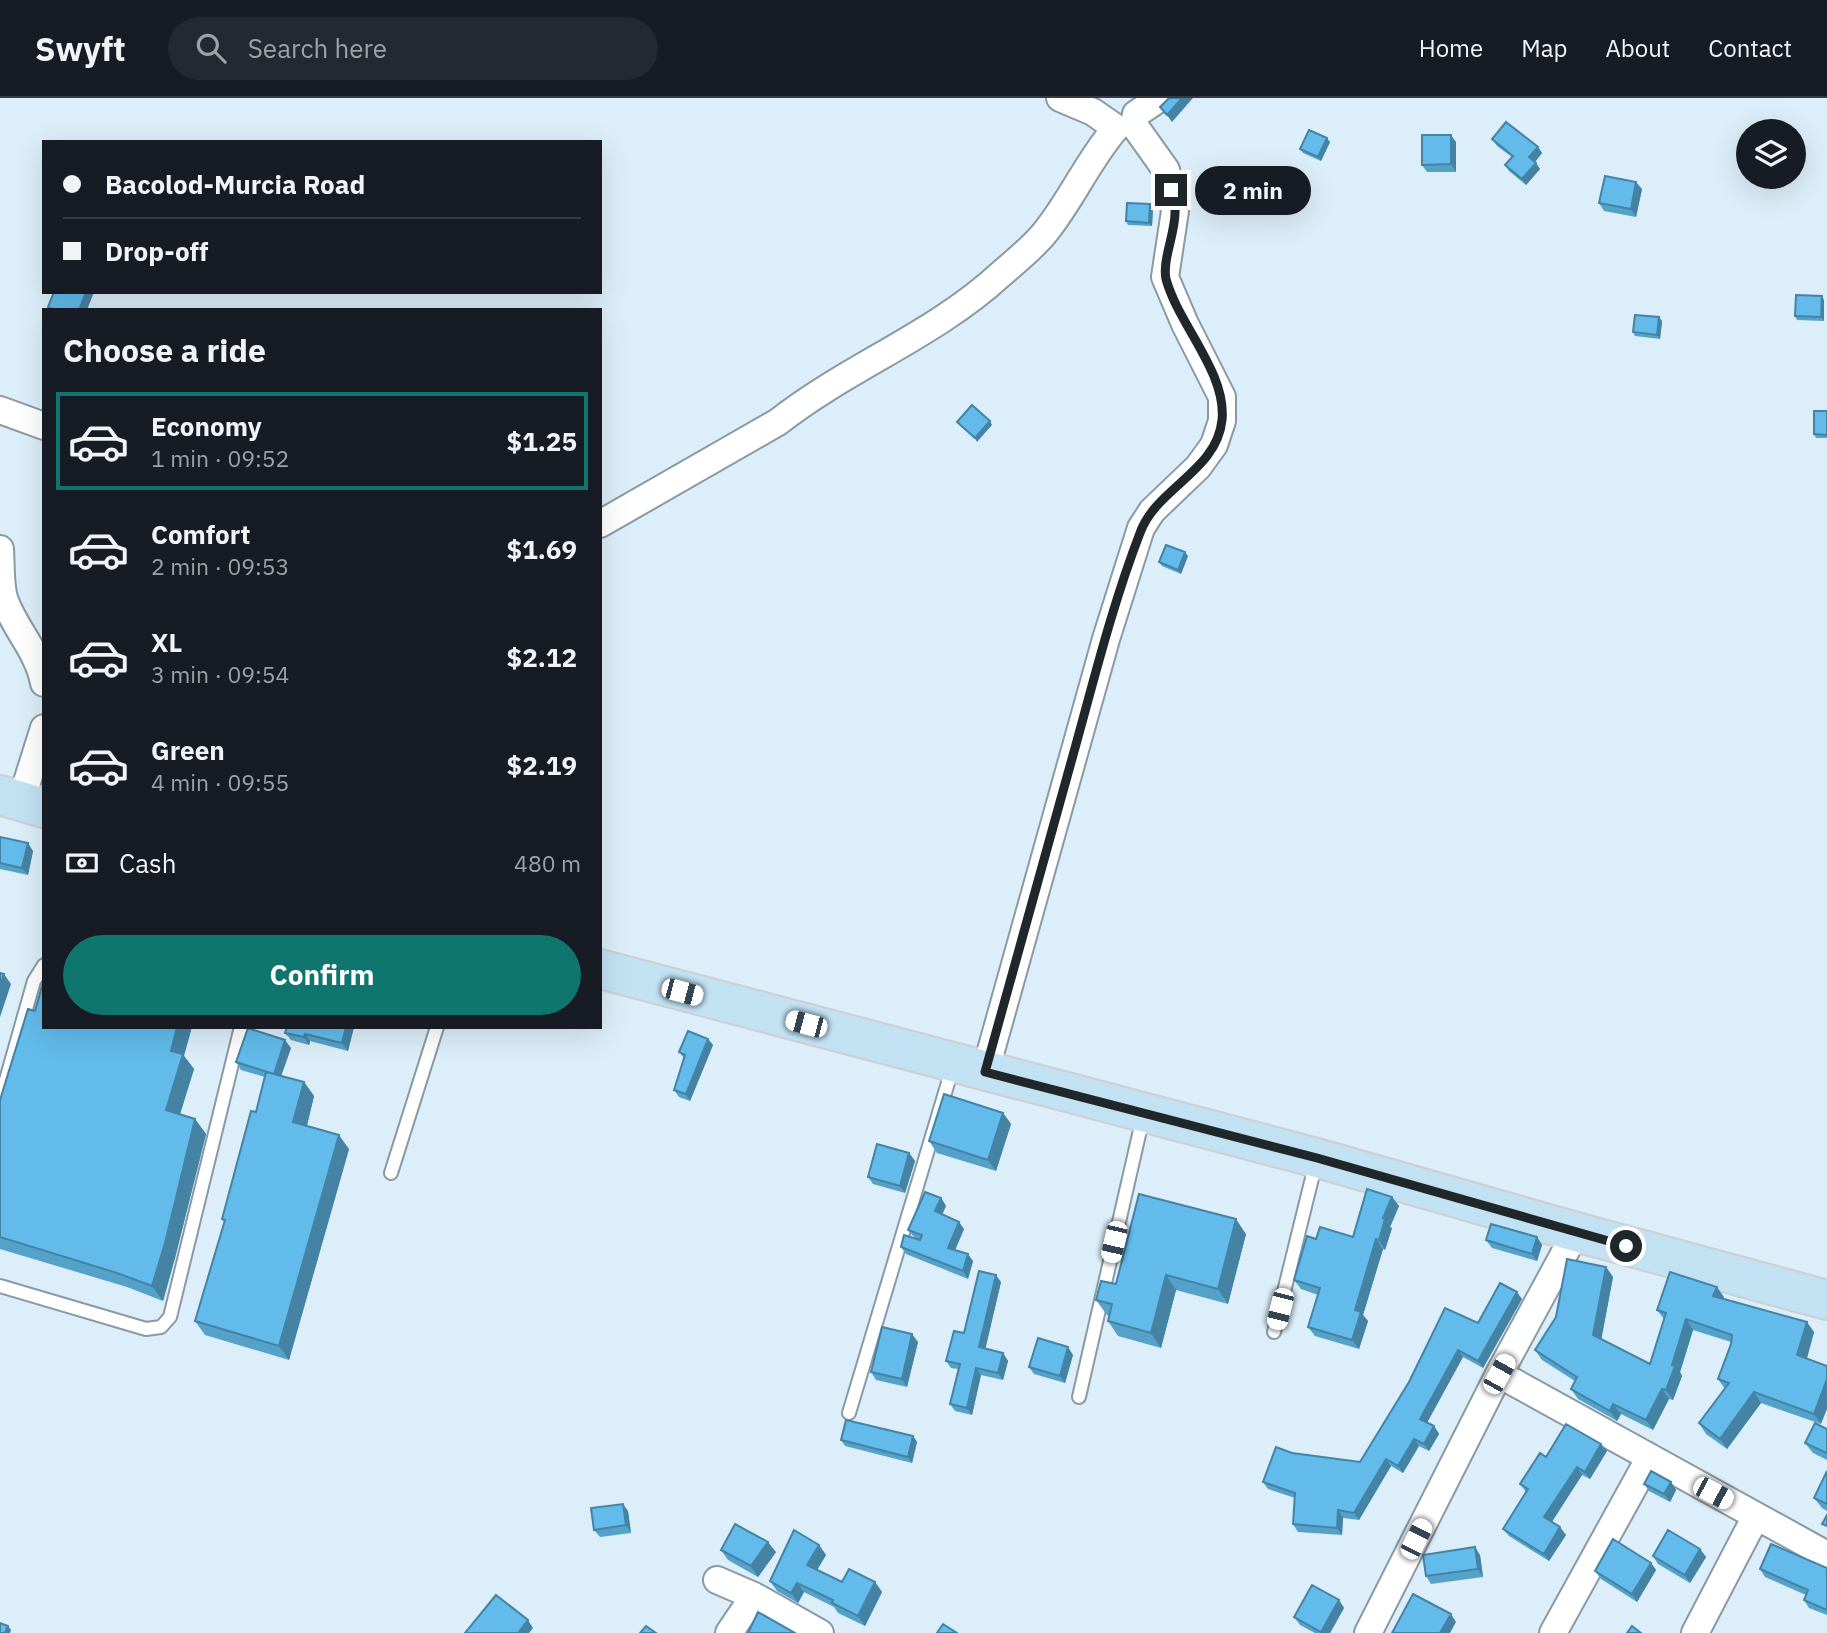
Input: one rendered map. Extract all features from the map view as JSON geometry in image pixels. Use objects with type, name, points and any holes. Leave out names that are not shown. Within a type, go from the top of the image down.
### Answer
[{"type":"main road","points":[[602,970],[1317,1158],[1827,1300]]},
{"type":"street","points":[[969,1067],[1137,540],[1152,511],[1198,467],[1214,445],[1222,421],[1222,397],[1185,324],[1165,277],[1175,211],[1166,170],[1125,127],[1060,98]]},
{"type":"street","points":[[602,523],[778,422],[968,301],[999,277],[1046,231],[1099,147],[1125,127],[1136,114],[1160,98]]},
{"type":"street","points":[[0,410],[42,425]]},
{"type":"street","points":[[0,549],[3,597],[42,673]]},
{"type":"street","points":[[22,801],[42,735]]},
{"type":"street","points":[[1368,1633],[1499,1374],[1576,1232]]},
{"type":"street","points":[[1499,1374],[1827,1555]]},
{"type":"street","points":[[1553,1633],[1649,1459]]},
{"type":"street","points":[[1695,1633],[1756,1516]]},
{"type":"street","points":[[717,1580],[754,1596],[820,1633]]},
{"type":"street","points":[[729,1633],[754,1596]]},
{"type":"lane","points":[[0,1101],[34,981],[42,968]]},
{"type":"lane","points":[[0,1286],[146,1329],[161,1327],[170,1317],[241,1029]]},
{"type":"lane","points":[[391,1173],[436,1029]]},
{"type":"lane","points":[[849,1413],[969,1067]]},
{"type":"lane","points":[[1079,1398],[1144,1113]]},
{"type":"lane","points":[[1274,1332],[1317,1158]]},
{"type":"building","points":[[1169,98],[1182,98],[1167,115],[1160,107]]},
{"type":"building","points":[[1506,122],[1538,147],[1529,157],[1536,163],[1522,179],[1505,165],[1513,156],[1492,139]]},
{"type":"building","points":[[1309,130],[1327,138],[1318,157],[1300,149]]},
{"type":"building","points":[[1422,135],[1451,135],[1451,164],[1422,165]]},
{"type":"building","points":[[1605,176],[1636,182],[1631,209],[1599,203]]},
{"type":"building","points":[[1127,203],[1150,204],[1149,223],[1126,221]]},
{"type":"building","points":[[53,294],[85,294],[80,308],[48,307]]},
{"type":"building","points":[[1796,295],[1822,296],[1821,317],[1795,316]]},
{"type":"building","points":[[1635,315],[1659,317],[1657,335],[1633,332]]},
{"type":"building","points":[[972,405],[990,421],[975,438],[957,422]]},
{"type":"building","points":[[1814,411],[1827,411],[1827,435],[1814,434]]},
{"type":"building","points":[[1166,545],[1185,552],[1178,570],[1159,562]]},
{"type":"building","points":[[0,837],[28,843],[22,868],[0,863]]},
{"type":"building","points":[[42,986],[42,1029],[176,1029],[171,1051],[183,1054],[166,1110],[195,1119],[152,1286],[0,1237],[0,1100],[28,1009],[35,1011]]},
{"type":"building","points":[[248,1029],[285,1040],[274,1074],[236,1062]]},
{"type":"building","points":[[286,1029],[346,1029],[342,1043],[305,1034],[304,1037],[285,1033]]},
{"type":"building","points":[[688,1031],[708,1039],[686,1094],[674,1090],[685,1055],[679,1052]]},
{"type":"building","points":[[266,1072],[304,1082],[293,1122],[339,1135],[279,1346],[195,1321],[225,1220],[222,1219],[251,1111],[256,1112]]},
{"type":"building","points":[[944,1094],[1003,1113],[988,1160],[929,1141]]},
{"type":"building","points":[[877,1144],[909,1153],[900,1186],[868,1177]]},
{"type":"building","points":[[1367,1189],[1392,1197],[1383,1218],[1385,1219],[1379,1240],[1376,1239],[1355,1310],[1361,1312],[1352,1340],[1308,1327],[1320,1288],[1294,1280],[1307,1236],[1316,1239],[1320,1227],[1353,1237]]},
{"type":"building","points":[[925,1192],[941,1198],[935,1211],[959,1222],[948,1248],[968,1254],[963,1271],[901,1247],[904,1235],[920,1240],[922,1235],[908,1230]]},
{"type":"building","points":[[1139,1194],[1236,1219],[1218,1289],[1166,1275],[1151,1333],[1108,1321],[1112,1304],[1096,1300],[1101,1281],[1116,1284]]},
{"type":"building","points":[[1491,1224],[1537,1237],[1532,1254],[1486,1240]]},
{"type":"building","points":[[1567,1259],[1606,1267],[1593,1335],[1650,1364],[1666,1313],[1657,1310],[1670,1272],[1717,1287],[1713,1296],[1807,1322],[1797,1355],[1827,1366],[1827,1379],[1814,1414],[1754,1392],[1720,1439],[1699,1423],[1729,1383],[1718,1379],[1732,1335],[1686,1319],[1672,1365],[1675,1366],[1666,1390],[1662,1389],[1646,1420],[1613,1404],[1610,1411],[1571,1389],[1577,1377],[1535,1350],[1556,1317]]},
{"type":"building","points":[[979,1271],[996,1275],[979,1347],[1003,1353],[998,1373],[976,1368],[967,1408],[950,1404],[960,1364],[946,1361],[954,1331],[964,1333]]},
{"type":"building","points":[[1500,1283],[1517,1292],[1478,1361],[1458,1350],[1420,1419],[1434,1426],[1424,1444],[1414,1439],[1398,1466],[1386,1459],[1354,1513],[1338,1510],[1337,1528],[1293,1524],[1295,1493],[1263,1482],[1276,1447],[1292,1453],[1360,1462],[1409,1382],[1445,1308],[1478,1323]]},
{"type":"building","points":[[882,1327],[912,1334],[902,1379],[871,1372]]},
{"type":"building","points":[[1038,1338],[1068,1347],[1060,1376],[1029,1367]]},
{"type":"building","points":[[846,1420],[913,1436],[908,1457],[841,1440]]},
{"type":"building","points":[[1815,1423],[1827,1429],[1827,1453],[1805,1443]]},
{"type":"building","points":[[1566,1424],[1601,1444],[1585,1472],[1577,1467],[1544,1517],[1560,1527],[1544,1554],[1503,1529],[1528,1489],[1520,1484],[1540,1453],[1546,1457]]},
{"type":"building","points":[[1651,1471],[1671,1482],[1664,1494],[1644,1484]]},
{"type":"building","points":[[1827,1471],[1827,1504],[1814,1498]]},
{"type":"building","points":[[623,1504],[626,1525],[594,1530],[591,1508]]},
{"type":"building","points":[[735,1524],[768,1542],[751,1566],[721,1550]]},
{"type":"building","points":[[794,1530],[819,1545],[807,1565],[842,1582],[849,1569],[875,1582],[858,1616],[832,1603],[833,1600],[797,1583],[791,1593],[770,1581]]},
{"type":"building","points":[[1668,1530],[1700,1549],[1685,1575],[1653,1556]]},
{"type":"building","points":[[1613,1539],[1651,1563],[1632,1594],[1595,1571]]},
{"type":"building","points":[[1771,1544],[1827,1568],[1827,1610],[1804,1600],[1808,1590],[1760,1569]]},
{"type":"building","points":[[1475,1547],[1478,1569],[1426,1576],[1423,1555]]},
{"type":"building","points":[[1312,1585],[1339,1600],[1321,1632],[1294,1617]]},
{"type":"building","points":[[1413,1594],[1451,1614],[1440,1633],[1392,1633]]},
{"type":"building","points":[[496,1595],[528,1620],[518,1633],[465,1633]]},
{"type":"building","points":[[758,1612],[795,1633],[748,1633]]},
{"type":"building","points":[[0,1623],[8,1626],[5,1633],[0,1633]]},
{"type":"building","points":[[943,1624],[957,1633],[937,1633]]},
{"type":"building","points":[[646,1626],[656,1633],[640,1633]]},
{"type":"building","points":[[1632,1626],[1641,1633],[1627,1633]]},
{"type":"route","points":[[1171,190],[1175,211],[1165,277],[1185,324],[1222,397],[1222,421],[1214,445],[1198,467],[1152,511],[1141,528],[1106,639],[985,1072],[1317,1158],[1626,1246]]}]
